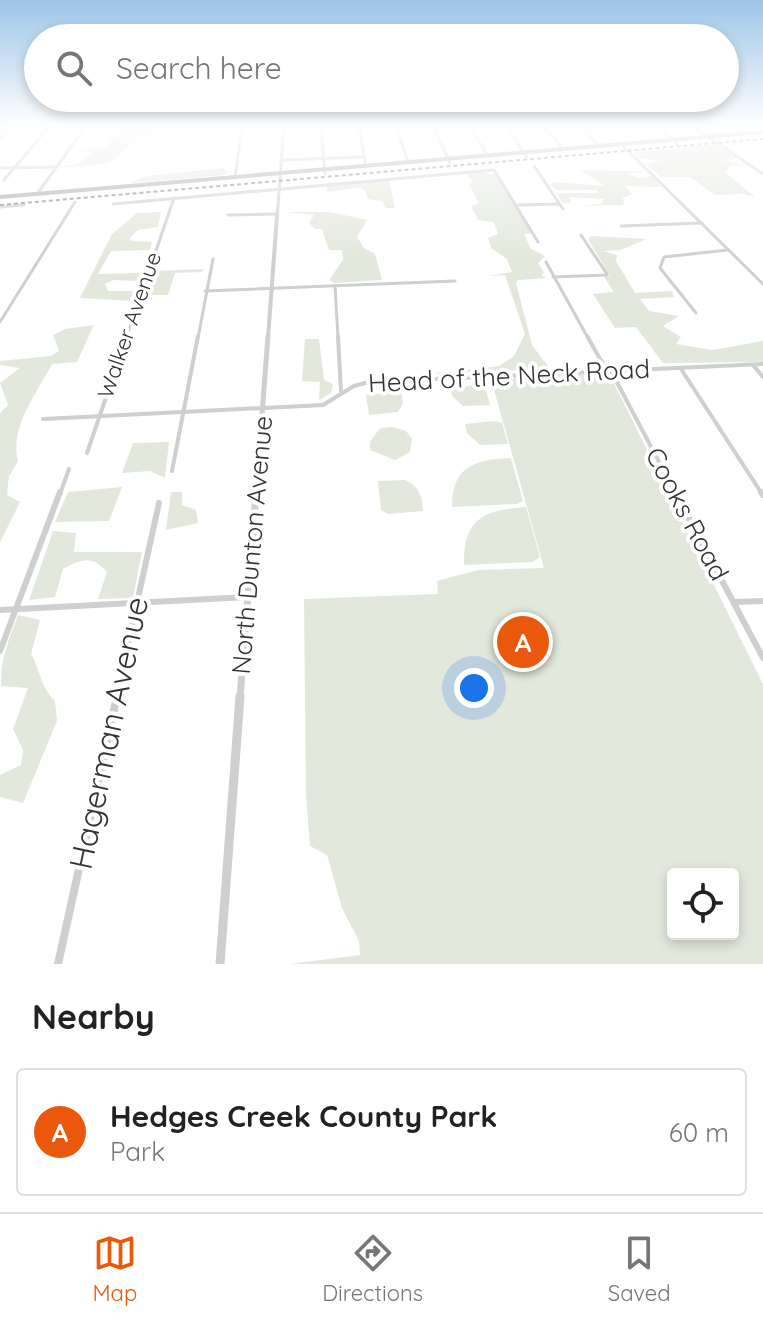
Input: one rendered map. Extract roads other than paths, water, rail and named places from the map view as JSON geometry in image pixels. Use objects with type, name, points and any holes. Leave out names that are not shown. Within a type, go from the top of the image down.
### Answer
[{"type":"main road","points":[[0,197],[332,171]]},
{"type":"street","points":[[4,180],[12,171]]},
{"type":"street","points":[[37,194],[54,171]]},
{"type":"street","points":[[235,177],[236,171]]},
{"type":"street","points":[[113,204],[482,171]]},
{"type":"street","points":[[495,171],[519,205],[538,242]]},
{"type":"street","points":[[537,171],[563,209]]},
{"type":"street","points":[[649,171],[763,284]]},
{"type":"street","name":"North Dunton Avenue","points":[[220,964],[280,173]]},
{"type":"street","name":"Walker Avenue","points":[[87,453],[97,416],[174,198]]},
{"type":"street","points":[[0,322],[75,202]]},
{"type":"street","points":[[519,205],[559,204]]},
{"type":"street","points":[[0,207],[24,205]]},
{"type":"street","points":[[228,215],[275,214]]},
{"type":"street","points":[[621,226],[703,223]]},
{"type":"street","points":[[553,277],[607,275],[581,235]]},
{"type":"street","points":[[696,313],[660,268],[664,257],[676,253],[729,250]]},
{"type":"street","points":[[172,471],[213,259]]},
{"type":"street","name":"Cooks Road","points":[[546,262],[609,371],[763,658]]},
{"type":"street","points":[[205,291],[455,281]]},
{"type":"street","points":[[335,286],[341,392]]},
{"type":"street","points":[[752,364],[763,377]]},
{"type":"street","name":"Head of the Neck Road","points":[[43,419],[323,405],[333,403],[349,386],[369,382],[763,364]]},
{"type":"street","points":[[680,368],[763,495]]},
{"type":"street","points":[[0,651],[69,469]]},
{"type":"street","name":"Hagerman Avenue","points":[[58,964],[159,503]]},
{"type":"street","points":[[0,610],[248,597]]},
{"type":"street","points":[[734,602],[763,601]]},
{"type":"railway","points":[[0,205],[393,171]]},
{"type":"place","name":"Hedges Creek County Park","points":[[523,642]]}]
